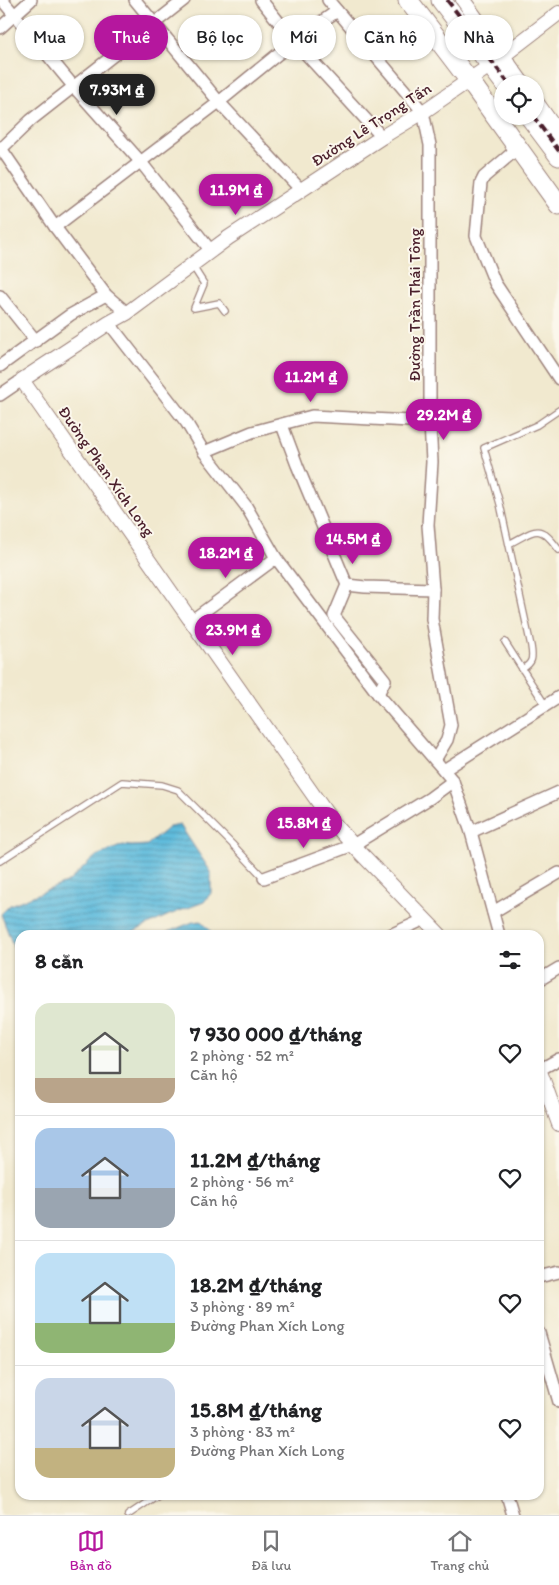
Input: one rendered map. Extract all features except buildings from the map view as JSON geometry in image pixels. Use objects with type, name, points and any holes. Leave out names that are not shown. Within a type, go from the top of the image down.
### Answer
[{"type":"highway","points":[[408,0],[469,80],[559,205]]},
{"type":"highway","points":[[442,0],[456,15]]},
{"type":"highway","points":[[497,60],[502,75]]},
{"type":"highway","points":[[536,125],[559,156]]},
{"type":"street","points":[[2,0],[74,87],[140,161],[211,251]]},
{"type":"street","points":[[0,28],[31,0]]},
{"type":"street","points":[[135,0],[147,15]]},
{"type":"street","points":[[164,15],[184,0]]},
{"type":"street","points":[[261,0],[273,15]]},
{"type":"street","points":[[328,0],[424,112]]},
{"type":"street","points":[[463,0],[472,15]]},
{"type":"street","points":[[331,15],[337,11]]},
{"type":"street","name":"Đường Lê Trọng Tấn","points":[[513,48],[559,13]]},
{"type":"street","points":[[168,40],[219,102],[301,190]]},
{"type":"street","points":[[55,227],[219,102],[272,59]]},
{"type":"street","points":[[108,60],[31,120],[0,149],[106,295],[127,313]]},
{"type":"street","points":[[311,60],[382,137]]},
{"type":"street","points":[[497,60],[513,75]]},
{"type":"street","name":"Đường Lê Trọng Tấn","points":[[0,395],[127,313],[211,251],[382,137],[424,112],[497,60]]},
{"type":"street","name":"Đường Trần Thái Tông","points":[[424,112],[431,154],[430,422],[432,462],[428,525],[433,589],[432,619],[451,725],[447,740],[435,760]]},
{"type":"street","points":[[544,113],[559,134]]},
{"type":"street","points":[[518,148],[484,177],[481,183],[476,236],[494,284],[559,379]]},
{"type":"street","points":[[0,366],[70,315],[106,295]]},
{"type":"street","points":[[0,296],[36,341]]},
{"type":"street","points":[[109,323],[186,422],[204,452],[246,506],[276,558],[378,694],[453,781],[471,832],[498,930]]},
{"type":"street","name":"Đường Phan Xích Long","points":[[22,380],[331,820],[435,930]]},
{"type":"street","points":[[204,452],[252,432],[312,416],[430,422]]},
{"type":"street","points":[[282,425],[296,465],[347,584],[334,616],[384,680],[378,694]]},
{"type":"street","points":[[191,622],[276,558]]},
{"type":"street","points":[[347,584],[365,587],[433,589]]},
{"type":"street","points":[[444,770],[552,702],[559,713]]},
{"type":"street","points":[[264,878],[353,845],[430,798],[453,781]]},
{"type":"street","points":[[471,832],[559,792]]},
{"type":"street","points":[[493,912],[559,873]]},
{"type":"street","points":[[401,930],[425,919]]},
{"type":"street","points":[[544,977],[559,968]]},
{"type":"street","points":[[544,1066],[559,1059]]},
{"type":"street","points":[[544,1083],[559,1124]]},
{"type":"street","points":[[544,1276],[559,1272]]},
{"type":"street","points":[[544,1351],[559,1402]]},
{"type":"street","points":[[508,1500],[513,1515]]},
{"type":"lane","points":[[192,265],[204,284],[194,308],[219,303],[225,311]]},
{"type":"lane","points":[[522,669],[530,665],[533,656],[500,504],[484,448],[537,425],[559,410]]},
{"type":"lane","points":[[509,544],[531,533],[540,531],[547,534],[559,550]]},
{"type":"lane","points":[[505,642],[522,669],[552,702]]},
{"type":"lane","points":[[0,861],[122,782],[162,785],[178,790],[264,878]]},
{"type":"lane","points":[[128,1515],[150,1500]]},
{"type":"water","points":[[180,825],[211,872],[211,893],[204,902],[169,915],[138,930],[15,930],[15,951],[1,914],[10,905],[68,882],[96,856],[123,845],[147,845],[169,827]]},
{"type":"water","points":[[201,921],[210,930],[173,930]]},
{"type":"railway","points":[[447,0],[484,47],[487,55],[502,75]]},
{"type":"railway","points":[[540,125],[559,151]]}]
